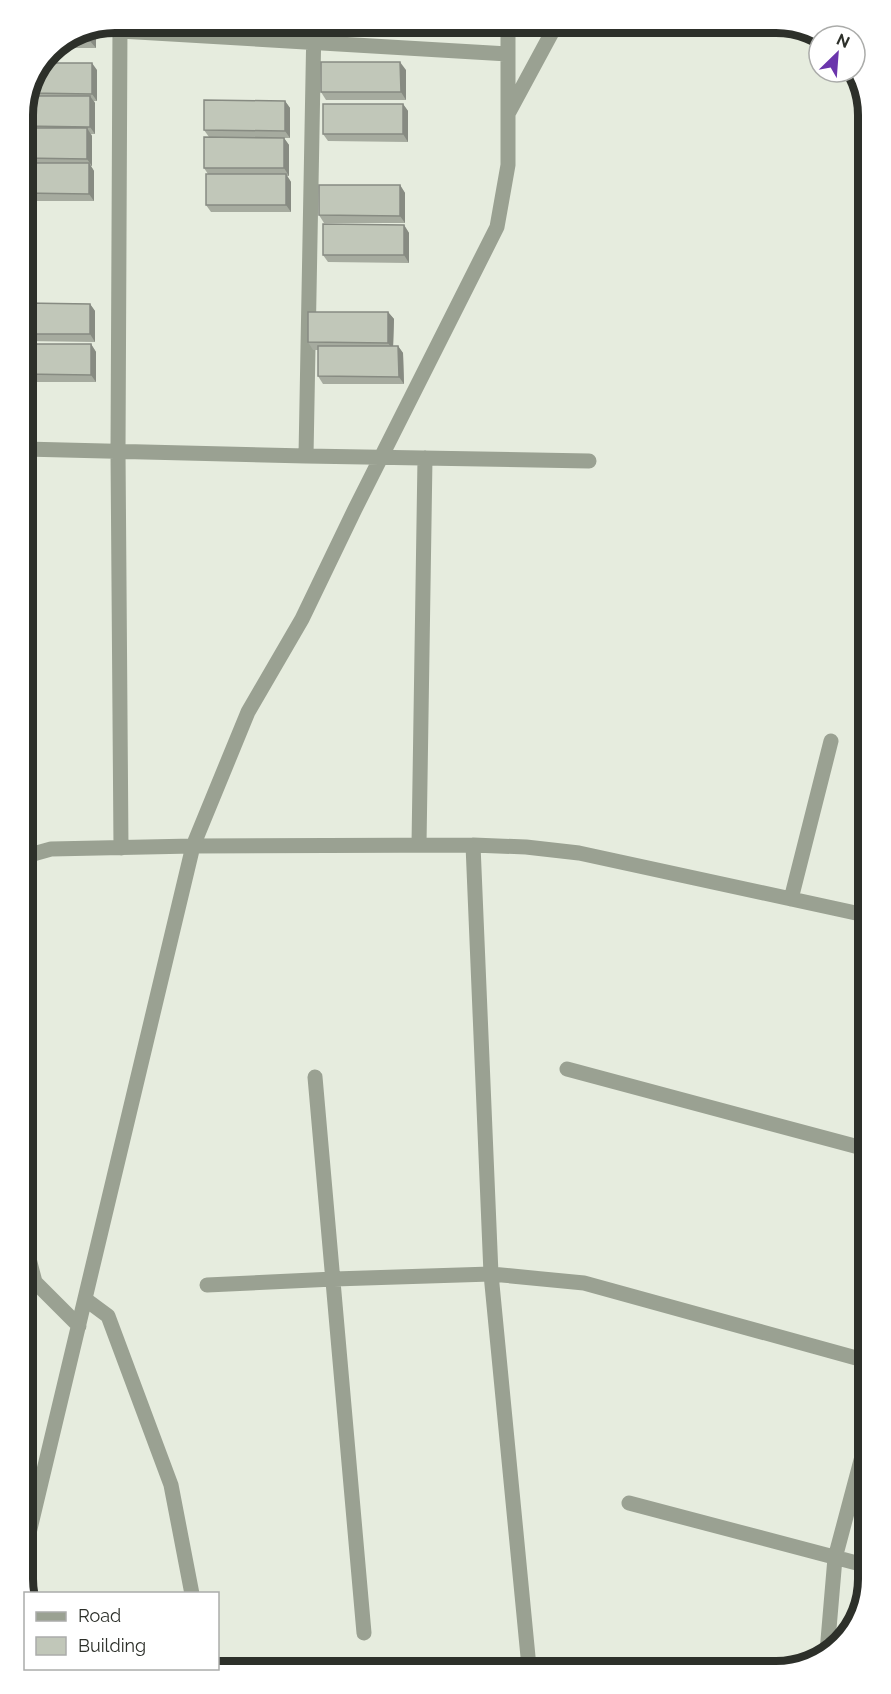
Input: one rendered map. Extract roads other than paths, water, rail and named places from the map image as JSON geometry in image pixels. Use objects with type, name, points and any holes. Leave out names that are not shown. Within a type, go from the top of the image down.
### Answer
[{"type":"street","points":[[120,33],[118,451],[121,848]]},
{"type":"street","points":[[198,33],[508,54]]},
{"type":"street","points":[[306,456],[314,33]]},
{"type":"street","points":[[33,1516],[193,846],[248,711],[302,619],[497,227],[508,165],[508,33]]},
{"type":"street","points":[[508,114],[552,33]]},
{"type":"street","points":[[33,449],[589,461]]},
{"type":"street","points":[[419,845],[425,458]]},
{"type":"street","points":[[791,899],[831,741]]},
{"type":"street","points":[[33,854],[51,849],[193,846],[473,845],[526,847],[579,853],[858,913]]},
{"type":"street","points":[[473,845],[491,1274],[527,1661]]},
{"type":"street","points":[[567,1069],[858,1147]]},
{"type":"street","points":[[315,1077],[364,1633]]},
{"type":"street","points":[[33,1274],[35,1282],[79,1326]]},
{"type":"street","points":[[207,1285],[491,1274],[584,1283],[858,1359]]},
{"type":"street","points":[[85,1299],[108,1316],[171,1485],[192,1592]]},
{"type":"street","points":[[828,1643],[835,1558],[858,1472]]},
{"type":"street","points":[[629,1503],[858,1564]]}]
